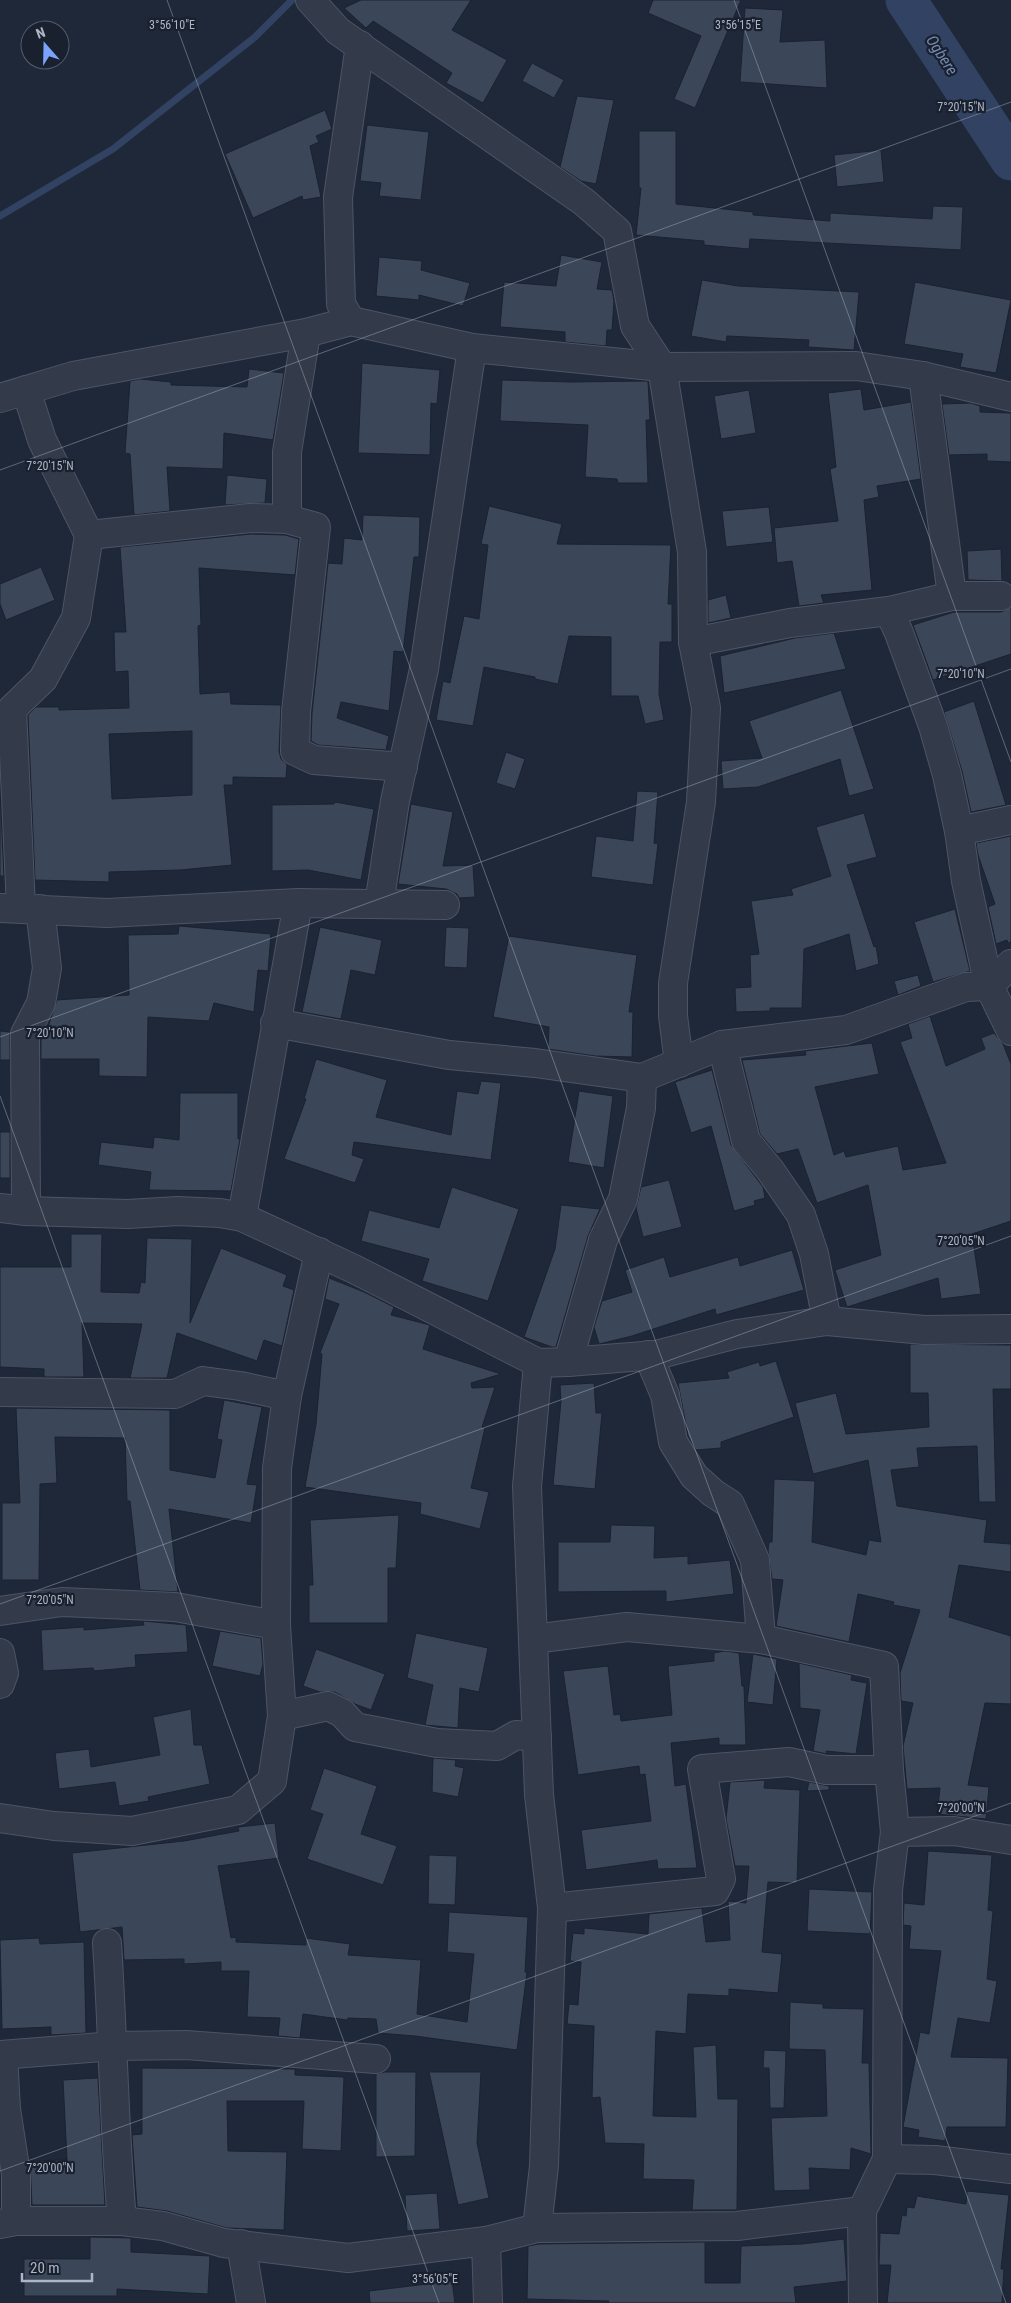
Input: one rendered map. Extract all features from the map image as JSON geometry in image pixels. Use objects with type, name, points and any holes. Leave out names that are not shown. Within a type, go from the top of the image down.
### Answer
[{"type":"street","points":[[310,0],[338,31],[360,44],[523,162],[584,202],[617,231],[635,326],[662,367],[692,552],[693,642],[706,708],[701,802],[673,983],[673,1016],[679,1063]]},
{"type":"street","points":[[350,321],[341,304],[338,197],[360,44]]},
{"type":"street","points":[[0,398],[73,376],[306,333],[350,321],[472,348],[662,367],[856,366],[923,376],[1011,397]]},
{"type":"street","points":[[287,519],[287,452],[306,333]]},
{"type":"street","points":[[380,904],[403,767],[424,669],[472,348]]},
{"type":"street","points":[[923,376],[952,596]]},
{"type":"street","points":[[26,390],[42,440],[89,536],[76,618],[43,679],[12,709],[20,908],[47,968],[41,1003],[25,1034],[13,1210],[128,1214],[178,1211],[220,1213],[242,1217],[319,1252],[473,1328],[538,1363],[648,1356],[737,1334],[826,1321],[924,1330],[1011,1329]]},
{"type":"street","points":[[89,536],[226,519],[287,519],[316,527],[296,712],[295,751],[314,760],[403,767]]},
{"type":"street","points":[[693,642],[790,623],[888,610],[952,596],[1001,596]]},
{"type":"street","points":[[888,610],[899,633],[933,726],[948,775],[966,881],[989,986],[1011,1031]]},
{"type":"street","points":[[959,831],[1011,820]]},
{"type":"street","points":[[20,908],[107,913],[298,903],[445,905]]},
{"type":"street","points":[[242,1217],[256,1146],[275,1023],[298,903]]},
{"type":"street","points":[[275,1023],[449,1055],[642,1078],[722,1046],[846,1030],[966,987],[989,986],[1011,964]]},
{"type":"street","points":[[722,1046],[746,1141],[770,1170],[801,1215],[814,1254],[826,1321]]},
{"type":"street","points":[[568,1362],[603,1240],[623,1199],[641,1108],[642,1078]]},
{"type":"street","points":[[0,1818],[54,1826],[132,1832],[238,1810],[272,1781],[282,1716],[276,1625],[277,1468],[287,1396],[319,1252]]},
{"type":"street","points":[[648,1356],[665,1395],[673,1442],[694,1476],[713,1493],[730,1504],[755,1560],[761,1639]]},
{"type":"street","points":[[537,2228],[544,2166],[552,1908],[539,1795],[527,1486],[538,1363]]},
{"type":"street","points":[[0,1392],[176,1394],[203,1381],[240,1386],[287,1396]]},
{"type":"street","points":[[0,1611],[62,1602],[175,1607],[276,1625]]},
{"type":"street","points":[[534,1639],[627,1627],[761,1639],[884,1666],[889,1770],[895,1832],[888,1900],[887,2159],[862,2211],[863,2303]]},
{"type":"street","points":[[0,1653],[4,1673],[0,1684]]},
{"type":"street","points":[[282,1716],[328,1706],[342,1713],[355,1727],[437,1743],[497,1746],[516,1735],[537,1736]]},
{"type":"street","points":[[552,1908],[715,1891],[721,1878],[702,1769],[789,1762],[826,1770],[889,1770]]},
{"type":"street","points":[[895,1832],[954,1831],[1011,1840]]},
{"type":"street","points":[[107,1943],[114,2046],[115,2128],[122,2221]]},
{"type":"street","points":[[376,2059],[186,2045],[114,2046],[2,2055],[6,2109],[16,2174],[8,2223],[122,2221],[163,2226],[224,2242],[348,2258],[486,2241],[537,2228],[737,2226],[862,2211]]},
{"type":"street","points":[[887,2159],[935,2160],[1011,2169]]},
{"type":"street","points":[[486,2241],[488,2303]]},
{"type":"street","points":[[241,2244],[251,2303]]},
{"type":"building","points":[[361,0],[471,0],[452,30],[507,60],[483,103],[446,83],[452,73],[373,21],[366,28],[344,8]]},
{"type":"building","points":[[653,0],[741,0],[695,108],[674,99],[701,36],[648,13]]},
{"type":"building","points":[[745,8],[783,10],[780,42],[825,40],[827,88],[740,82]]},
{"type":"building","points":[[532,63],[564,80],[554,98],[522,81]]},
{"type":"building","points":[[577,96],[614,100],[596,184],[581,181],[560,167]]},
{"type":"building","points":[[325,110],[332,129],[316,136],[319,142],[310,146],[321,197],[303,200],[302,196],[253,218],[225,154]]},
{"type":"building","points":[[367,125],[429,132],[421,200],[379,196],[381,183],[360,181]]},
{"type":"building","points":[[639,131],[676,131],[676,204],[753,212],[753,215],[830,221],[830,213],[932,219],[933,206],[963,207],[961,250],[750,239],[749,249],[704,245],[704,241],[636,235],[641,188],[639,188]]},
{"type":"building","points":[[881,150],[884,182],[837,187],[834,155]]},
{"type":"building","points":[[561,255],[602,262],[597,289],[612,290],[614,301],[612,330],[607,330],[606,346],[565,342],[565,332],[500,327],[504,282],[556,286]]},
{"type":"building","points":[[379,257],[422,261],[421,270],[470,283],[463,306],[419,295],[419,300],[376,296]]},
{"type":"building","points":[[702,280],[738,286],[859,292],[854,350],[808,347],[809,340],[727,336],[726,342],[691,336]]},
{"type":"building","points":[[915,282],[1011,300],[996,373],[960,367],[963,354],[904,344]]},
{"type":"building","points":[[362,363],[440,370],[437,404],[431,403],[430,455],[358,453]]},
{"type":"building","points":[[249,369],[284,373],[273,440],[224,433],[223,469],[167,467],[170,511],[134,515],[130,454],[125,453],[130,381],[140,379],[171,382],[171,385],[247,387]]},
{"type":"building","points":[[502,380],[571,382],[648,381],[650,420],[646,420],[648,483],[618,483],[617,479],[585,477],[588,425],[500,421]]},
{"type":"building","points":[[861,389],[864,410],[911,402],[921,479],[877,486],[879,497],[864,500],[872,590],[821,595],[824,603],[799,606],[792,561],[777,563],[774,528],[838,521],[830,469],[836,467],[828,393]]},
{"type":"building","points":[[749,390],[756,433],[721,439],[714,396]]},
{"type":"building","points":[[971,403],[980,406],[980,412],[1011,413],[1011,462],[987,461],[987,454],[949,455],[942,404]]},
{"type":"building","points":[[227,475],[267,479],[265,503],[225,505]]},
{"type":"building","points":[[489,506],[562,524],[557,544],[671,545],[668,604],[672,604],[672,642],[660,642],[659,694],[664,720],[645,724],[638,696],[611,696],[611,637],[569,636],[558,684],[535,679],[535,677],[484,667],[473,726],[436,720],[443,681],[450,683],[464,616],[479,619],[488,545],[481,544]]},
{"type":"building","points":[[769,507],[773,542],[726,547],[722,511]]},
{"type":"building","points":[[363,515],[420,517],[419,557],[414,557],[403,652],[394,651],[389,711],[341,702],[337,718],[389,736],[386,750],[318,745],[311,741],[312,713],[328,563],[342,564],[344,538],[362,540]]},
{"type":"building","points":[[251,534],[285,535],[299,539],[295,575],[199,568],[201,625],[198,626],[200,694],[230,692],[231,704],[281,705],[279,751],[281,759],[287,764],[286,778],[233,777],[233,785],[224,785],[232,865],[180,870],[109,872],[109,882],[35,880],[28,715],[36,707],[59,707],[59,710],[129,708],[128,671],[115,672],[114,632],[126,632],[120,547]],"holes":[[[192,731],[192,795],[112,799],[109,734]]]},
{"type":"building","points":[[1001,549],[1002,581],[968,580],[967,551]]},
{"type":"building","points":[[41,567],[55,600],[6,620],[0,604],[0,584]]},
{"type":"building","points":[[726,595],[731,618],[708,623],[708,600]]},
{"type":"building","points":[[1011,607],[1011,654],[933,680],[913,625],[954,612],[1001,612]]},
{"type":"building","points":[[834,633],[846,669],[724,693],[720,656],[795,638]]},
{"type":"building","points":[[841,690],[874,789],[849,796],[840,759],[758,787],[723,789],[721,761],[762,758],[749,721]]},
{"type":"building","points":[[974,701],[1006,805],[971,812],[962,771],[944,712]]},
{"type":"building","points":[[506,752],[525,759],[515,789],[496,783]]},
{"type":"building","points":[[0,790],[4,876],[0,876]]},
{"type":"building","points":[[637,791],[658,792],[654,843],[658,844],[653,885],[591,877],[596,836],[633,841]]},
{"type":"building","points":[[335,802],[374,809],[361,880],[308,870],[272,871],[272,805],[334,804]]},
{"type":"building","points":[[411,804],[453,812],[443,866],[473,865],[475,897],[459,898],[457,894],[446,889],[398,884]]},
{"type":"building","points":[[864,813],[877,857],[847,865],[874,947],[876,946],[879,964],[856,971],[849,934],[804,949],[802,1008],[770,1008],[770,1011],[736,1012],[735,988],[751,987],[750,955],[759,954],[751,901],[793,895],[791,889],[831,876],[816,827]]},
{"type":"building","points":[[1011,836],[1011,942],[1008,943],[1007,940],[996,944],[988,907],[995,904],[978,855],[976,843]]},
{"type":"building","points":[[955,909],[970,971],[933,982],[914,922]]},
{"type":"building","points":[[179,926],[271,934],[268,971],[258,970],[254,1012],[214,1003],[209,1021],[148,1017],[147,1077],[99,1076],[99,1059],[41,1059],[41,1038],[48,1027],[57,1000],[129,995],[128,935],[178,934]]},
{"type":"building","points":[[320,927],[382,940],[375,975],[351,970],[341,1019],[302,1012]]},
{"type":"building","points":[[446,927],[469,928],[467,968],[444,967]]},
{"type":"building","points":[[509,936],[637,955],[629,1012],[633,1012],[632,1057],[595,1056],[548,1049],[549,1027],[493,1017]]},
{"type":"building","points":[[918,975],[921,986],[898,995],[894,981]]},
{"type":"building","points":[[930,1016],[946,1066],[985,1049],[981,1038],[994,1033],[1003,1044],[1011,1064],[1011,1221],[972,1234],[981,1294],[941,1299],[938,1278],[847,1307],[835,1270],[881,1255],[868,1185],[817,1203],[798,1149],[777,1154],[760,1134],[742,1060],[806,1055],[805,1051],[872,1043],[879,1074],[815,1087],[834,1155],[844,1151],[846,1157],[898,1146],[903,1170],[946,1163],[900,1042],[912,1038],[908,1024]]},
{"type":"building","points":[[0,1031],[10,1032],[10,1060],[0,1060]]},
{"type":"building","points":[[316,1059],[387,1080],[376,1117],[451,1135],[457,1091],[478,1094],[481,1081],[501,1083],[491,1160],[354,1142],[352,1155],[364,1159],[355,1183],[284,1159],[306,1099],[304,1099]]},
{"type":"building","points":[[712,1070],[731,1145],[763,1187],[765,1198],[754,1201],[755,1205],[734,1211],[711,1126],[691,1133],[675,1082]]},
{"type":"building","points":[[579,1091],[613,1096],[604,1168],[568,1162]]},
{"type":"building","points":[[180,1093],[238,1093],[238,1139],[240,1139],[231,1191],[149,1190],[151,1172],[98,1165],[101,1142],[153,1148],[154,1137],[179,1140]]},
{"type":"building","points":[[0,1132],[10,1132],[10,1178],[0,1178]]},
{"type":"building","points":[[669,1180],[682,1227],[643,1237],[636,1208],[641,1187]]},
{"type":"building","points":[[452,1187],[519,1209],[488,1301],[422,1281],[429,1259],[361,1241],[369,1210],[439,1228]]},
{"type":"building","points":[[561,1205],[600,1209],[588,1236],[556,1347],[552,1347],[524,1337],[555,1249]]},
{"type":"building","points":[[71,1234],[102,1234],[101,1292],[139,1293],[141,1282],[145,1283],[147,1238],[192,1239],[190,1323],[221,1248],[287,1275],[283,1286],[294,1290],[282,1346],[264,1340],[257,1361],[177,1333],[167,1378],[130,1378],[142,1324],[82,1323],[84,1377],[44,1377],[44,1369],[0,1367],[0,1267],[71,1267]]},
{"type":"building","points":[[792,1250],[804,1290],[716,1315],[715,1309],[632,1336],[599,1344],[594,1327],[602,1301],[632,1292],[625,1270],[664,1257],[670,1277],[738,1257],[740,1266]]},
{"type":"building","points":[[329,1278],[394,1307],[391,1315],[430,1325],[423,1349],[501,1374],[471,1383],[472,1388],[495,1387],[482,1427],[485,1428],[471,1488],[489,1492],[480,1529],[420,1514],[421,1503],[305,1487],[316,1424],[322,1354],[320,1353],[339,1304],[325,1299]]},
{"type":"building","points":[[910,1344],[1011,1345],[1011,1389],[993,1389],[996,1502],[979,1502],[977,1446],[917,1448],[919,1467],[891,1470],[897,1506],[987,1520],[984,1542],[1011,1544],[1011,1572],[959,1565],[949,1617],[1011,1636],[1011,1704],[985,1703],[968,1785],[989,1787],[986,1819],[937,1814],[940,1788],[907,1789],[903,1746],[913,1703],[901,1701],[900,1673],[920,1610],[893,1605],[894,1602],[858,1594],[849,1642],[776,1626],[783,1580],[772,1579],[768,1550],[769,1542],[772,1542],[774,1479],[815,1481],[812,1542],[866,1555],[869,1540],[881,1542],[868,1460],[813,1474],[795,1403],[836,1393],[846,1434],[929,1427],[928,1393],[910,1393]]},
{"type":"building","points":[[776,1361],[794,1417],[721,1442],[721,1448],[696,1450],[688,1436],[678,1383],[729,1378],[727,1372],[759,1362],[760,1366]]},
{"type":"building","points":[[594,1383],[596,1413],[602,1413],[595,1489],[553,1485],[561,1401],[560,1385]]},
{"type":"building","points":[[224,1400],[262,1407],[247,1484],[257,1485],[251,1523],[169,1509],[178,1592],[140,1590],[130,1501],[127,1501],[125,1438],[55,1437],[57,1483],[40,1484],[39,1580],[2,1580],[2,1503],[20,1503],[16,1408],[170,1410],[170,1470],[215,1478],[222,1440],[217,1439]]},
{"type":"building","points":[[399,1515],[396,1568],[388,1568],[388,1623],[309,1623],[309,1585],[313,1585],[310,1520]]},
{"type":"building","points":[[611,1525],[655,1526],[654,1558],[688,1556],[688,1564],[730,1560],[734,1594],[666,1602],[666,1591],[558,1592],[558,1542],[610,1542]]},
{"type":"building","points":[[143,1621],[186,1625],[188,1652],[135,1655],[136,1667],[94,1671],[93,1668],[43,1671],[41,1630],[84,1627],[84,1630],[144,1625]]},
{"type":"building","points":[[220,1631],[261,1638],[263,1664],[260,1676],[212,1666]]},
{"type":"building","points":[[416,1633],[488,1648],[479,1692],[460,1688],[458,1728],[425,1725],[433,1685],[407,1678]]},
{"type":"building","points":[[316,1649],[385,1674],[371,1710],[355,1704],[335,1692],[320,1692],[303,1686]]},
{"type":"building","points":[[725,1651],[739,1653],[742,1686],[744,1686],[746,1745],[719,1745],[719,1738],[671,1743],[675,1786],[686,1784],[697,1868],[658,1869],[657,1860],[586,1870],[581,1830],[651,1821],[645,1774],[640,1775],[639,1766],[578,1775],[563,1671],[608,1666],[614,1715],[620,1714],[621,1721],[672,1715],[668,1666],[714,1661],[714,1653]]},
{"type":"building","points":[[753,1654],[777,1659],[773,1705],[747,1702]]},
{"type":"building","points":[[799,1663],[852,1675],[851,1680],[867,1683],[856,1754],[826,1751],[827,1754],[813,1751],[820,1710],[800,1708]]},
{"type":"building","points":[[191,1709],[194,1745],[202,1745],[210,1784],[148,1797],[149,1801],[119,1806],[115,1782],[59,1789],[55,1753],[89,1749],[91,1767],[160,1755],[153,1717]]},
{"type":"building","points":[[433,1758],[456,1760],[455,1766],[464,1768],[458,1797],[432,1792]]},
{"type":"building","points":[[324,1768],[377,1786],[361,1834],[397,1846],[383,1885],[307,1859],[323,1814],[310,1810]]},
{"type":"building","points":[[765,1780],[764,1788],[800,1790],[797,1883],[768,1882],[762,1952],[782,1954],[778,1993],[729,1989],[729,1996],[688,1994],[686,2034],[656,2031],[653,2116],[696,2117],[693,2047],[716,2045],[718,2099],[738,2099],[737,2210],[692,2210],[694,2180],[643,2179],[644,2144],[605,2143],[600,2097],[592,2098],[594,2026],[567,2024],[569,2004],[578,2005],[581,1962],[570,1961],[573,1933],[584,1934],[584,1928],[648,1934],[649,1914],[702,1908],[706,1942],[730,1940],[728,1901],[746,1903],[749,1866],[735,1866],[726,1819],[730,1782]]},
{"type":"building","points":[[809,1782],[829,1786],[829,1790],[807,1791]]},
{"type":"building","points":[[275,1823],[279,1858],[218,1866],[231,1938],[236,1937],[236,1942],[306,1945],[306,1938],[350,1944],[348,1955],[421,1960],[417,2014],[467,2022],[474,1954],[447,1952],[449,1912],[528,1917],[525,1972],[527,1972],[517,2050],[415,2036],[378,2033],[376,2019],[348,2018],[347,2020],[303,2014],[300,2038],[278,2036],[280,2018],[247,2017],[249,1971],[221,1971],[221,1962],[184,1964],[184,1959],[124,1960],[122,1927],[80,1932],[72,1853],[184,1841],[239,1831],[238,1827]]},
{"type":"building","points":[[928,1851],[992,1855],[988,1910],[993,1911],[987,1979],[997,1981],[990,2023],[958,2018],[951,2057],[1008,2058],[1006,2127],[947,2127],[945,2141],[918,2137],[919,2130],[903,2127],[920,2032],[929,2034],[941,1951],[909,1949],[911,1926],[903,1925],[904,1903],[924,1905]]},
{"type":"building","points":[[429,1855],[457,1856],[455,1905],[428,1904]]},
{"type":"building","points":[[809,1889],[872,1892],[870,1934],[807,1931]]},
{"type":"building","points":[[39,1938],[40,1944],[84,1942],[86,2033],[51,2035],[51,2027],[2,2029],[0,1940]]},
{"type":"building","points":[[790,2002],[823,2004],[823,2008],[864,2009],[862,2063],[869,2063],[871,2154],[851,2148],[850,2170],[809,2168],[810,2190],[774,2191],[771,2118],[827,2116],[825,2050],[789,2049]]},
{"type":"building","points":[[764,2050],[786,2051],[784,2108],[770,2108],[769,2068],[763,2068]]},
{"type":"building","points":[[142,2068],[295,2069],[295,2075],[344,2077],[341,2151],[302,2149],[304,2101],[227,2101],[228,2151],[287,2152],[284,2230],[227,2228],[167,2211],[137,2207],[132,2135],[142,2134]]},
{"type":"building","points":[[385,2072],[416,2072],[415,2156],[376,2157],[376,2074]]},
{"type":"building","points":[[429,2072],[481,2072],[477,2143],[489,2198],[458,2205]]},
{"type":"building","points":[[98,2078],[105,2205],[32,2205],[30,2161],[67,2160],[63,2080]]},
{"type":"building","points":[[967,2191],[1009,2195],[1001,2269],[1004,2269],[1002,2303],[887,2303],[891,2265],[879,2265],[880,2233],[899,2234],[902,2215],[906,2216],[907,2207],[914,2208],[917,2196],[966,2204]]},
{"type":"building","points":[[437,2193],[440,2229],[407,2231],[405,2195]]},
{"type":"building","points":[[90,2237],[131,2238],[131,2252],[210,2256],[208,2294],[117,2289],[117,2296],[24,2296],[24,2259],[90,2259]]},
{"type":"building","points":[[844,2239],[847,2281],[794,2287],[796,2303],[608,2303],[609,2301],[527,2299],[528,2246],[539,2244],[705,2242],[705,2283],[740,2283],[741,2246],[802,2244]]},
{"type":"building","points":[[452,2281],[455,2303],[370,2303],[369,2291]]},
{"type":"waterway","points":[[0,216],[113,149],[255,37],[292,0]]},
{"type":"waterway","name":"Ogbere","points":[[906,0],[1011,160]]}]
